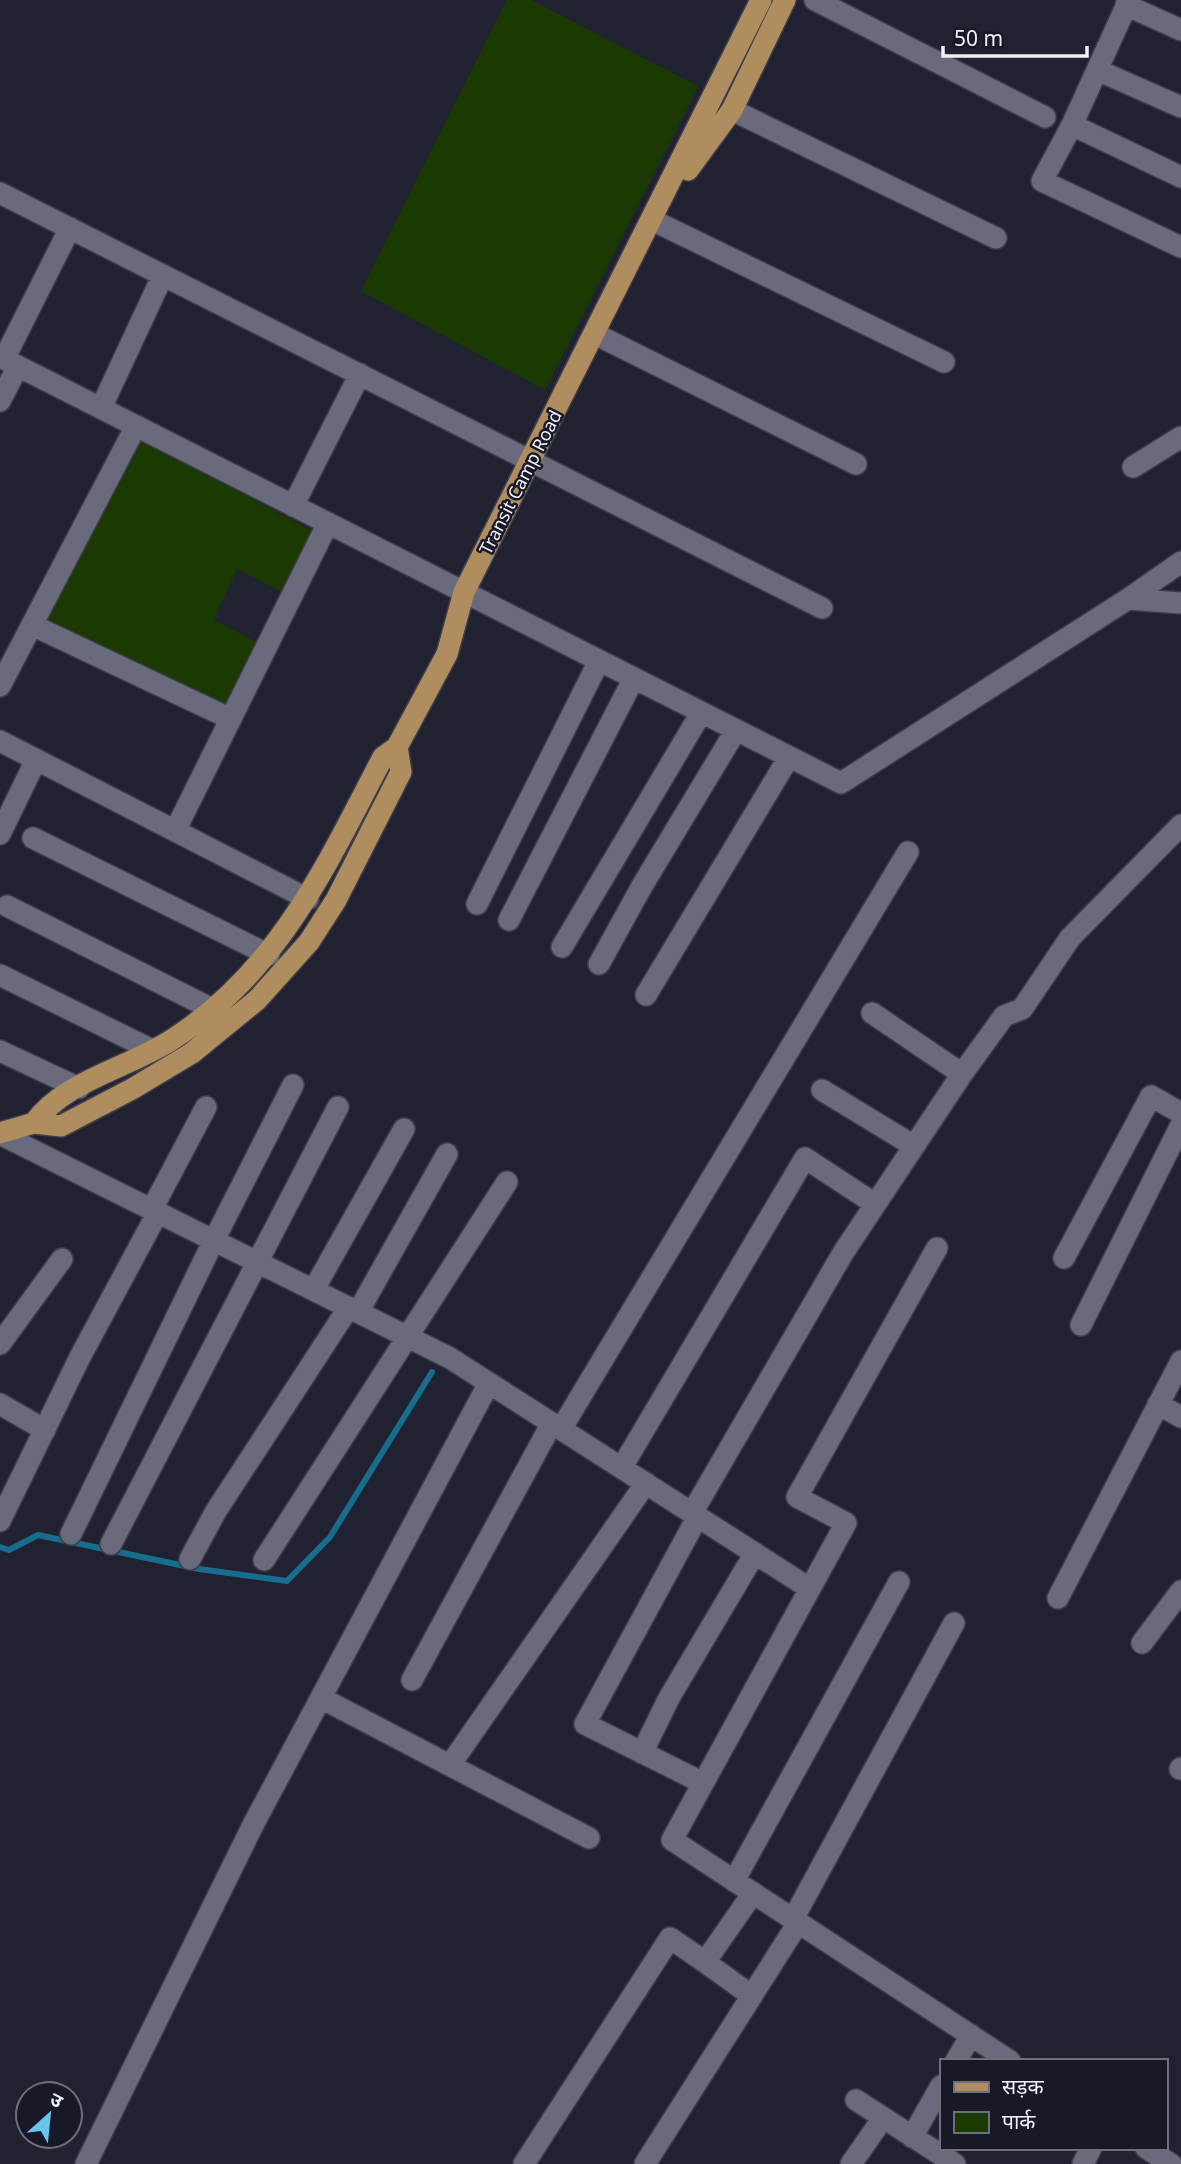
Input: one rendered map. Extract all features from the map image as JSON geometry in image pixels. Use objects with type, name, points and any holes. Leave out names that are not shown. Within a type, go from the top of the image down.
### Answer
[{"type":"main road","name":"Transit Camp Road","points":[[34,1123],[48,1104],[172,1040],[212,1009],[269,955],[304,906],[383,757],[397,747],[447,654],[464,592],[653,220],[761,0]]},
{"type":"main road","name":"Transit Camp Road","points":[[653,220],[732,110],[785,0]]},
{"type":"main road","points":[[711,101],[732,110]]},
{"type":"main road","name":"Transit Camp Road","points":[[0,1133],[34,1123],[61,1126],[192,1053],[257,1000],[284,972],[336,900],[401,772],[397,747]]},
{"type":"main road","points":[[304,906],[319,926]]},
{"type":"street","points":[[815,0],[1045,117]]},
{"type":"street","points":[[1181,30],[1127,3],[1072,125],[1042,181],[1181,247]]},
{"type":"street","points":[[1097,70],[1181,107]]},
{"type":"street","points":[[732,110],[996,238]]},
{"type":"street","points":[[1072,125],[1181,177]]},
{"type":"street","points":[[0,193],[822,608]]},
{"type":"street","points":[[653,220],[944,362]]},
{"type":"street","points":[[0,401],[7,361],[70,228]]},
{"type":"street","points":[[101,408],[163,275]]},
{"type":"street","points":[[595,334],[856,464]]},
{"type":"street","points":[[7,361],[841,783],[1128,599],[1181,562]]},
{"type":"street","points":[[293,506],[360,374]]},
{"type":"street","points":[[0,686],[136,426]]},
{"type":"street","points":[[1133,467],[1181,438]]},
{"type":"street","points":[[175,831],[328,523]]},
{"type":"street","points":[[1128,599],[1181,603]]},
{"type":"street","points":[[32,625],[231,719]]},
{"type":"street","points":[[477,904],[599,661]]},
{"type":"street","points":[[509,920],[634,678]]},
{"type":"street","points":[[562,947],[701,713]]},
{"type":"street","points":[[599,964],[642,886],[736,730]]},
{"type":"street","points":[[0,741],[175,831],[304,906]]},
{"type":"street","points":[[646,995],[789,757]]},
{"type":"street","points":[[0,834],[36,760]]},
{"type":"street","points":[[703,1783],[585,1724],[695,1514],[843,1252],[1004,1016],[1022,1010],[1070,937],[1181,825]]},
{"type":"street","points":[[33,838],[269,955]]},
{"type":"street","points":[[412,1680],[557,1426],[908,852]]},
{"type":"street","points":[[7,905],[212,1009]]},
{"type":"street","points":[[0,975],[152,1051]]},
{"type":"street","points":[[872,1013],[962,1074]]},
{"type":"street","points":[[0,1051],[79,1088]]},
{"type":"street","points":[[71,1534],[214,1240],[293,1085]]},
{"type":"street","points":[[821,1090],[914,1146]]},
{"type":"street","points":[[1064,1258],[1151,1096],[1181,1114]]},
{"type":"street","points":[[0,1521],[206,1107]]},
{"type":"street","points":[[110,1544],[338,1107]]},
{"type":"street","points":[[1081,1325],[1181,1125]]},
{"type":"street","points":[[314,1290],[404,1129]]},
{"type":"street","points":[[0,1133],[450,1358],[809,1588]]},
{"type":"street","points":[[190,1559],[216,1511],[354,1309],[447,1154]]},
{"type":"street","points":[[622,1467],[805,1158],[875,1204]]},
{"type":"street","points":[[264,1560],[410,1337],[507,1182]]},
{"type":"street","points":[[937,1248],[797,1497],[846,1523],[672,1840],[1007,2059]]},
{"type":"street","points":[[0,1344],[62,1259]]},
{"type":"street","points":[[1058,1598],[1181,1361]]},
{"type":"street","points":[[86,2164],[253,1825],[489,1383]]},
{"type":"street","points":[[1158,1404],[1181,1417]]},
{"type":"street","points":[[3,1413],[44,1430]]},
{"type":"street","points":[[450,1765],[646,1483]]},
{"type":"street","points":[[642,1752],[669,1698],[755,1553]]},
{"type":"street","points":[[734,1881],[899,1582]]},
{"type":"street","points":[[1142,1643],[1181,1591]]},
{"type":"street","points":[[645,2164],[752,1996],[796,1921],[954,1623]]},
{"type":"street","points":[[321,1698],[589,1838]]},
{"type":"street","points":[[705,1962],[753,1893]]},
{"type":"street","points":[[524,2164],[670,1938],[752,1996]]},
{"type":"street","points":[[957,2059],[971,2035]]},
{"type":"street","points":[[912,2137],[940,2088]]},
{"type":"street","points":[[856,2100],[949,2162]]},
{"type":"street","points":[[851,2164],[883,2118]]},
{"type":"street","points":[[1149,2150],[1171,2164]]},
{"type":"green space","points":[[507,0],[531,0],[698,86],[545,390],[361,291]]},
{"type":"green space","points":[[136,439],[313,531],[282,592],[237,569],[214,620],[260,644],[225,712],[43,622]]},
{"type":"waterway","points":[[0,1547],[9,1550],[38,1535],[199,1569],[287,1581],[330,1537],[432,1372]]}]
